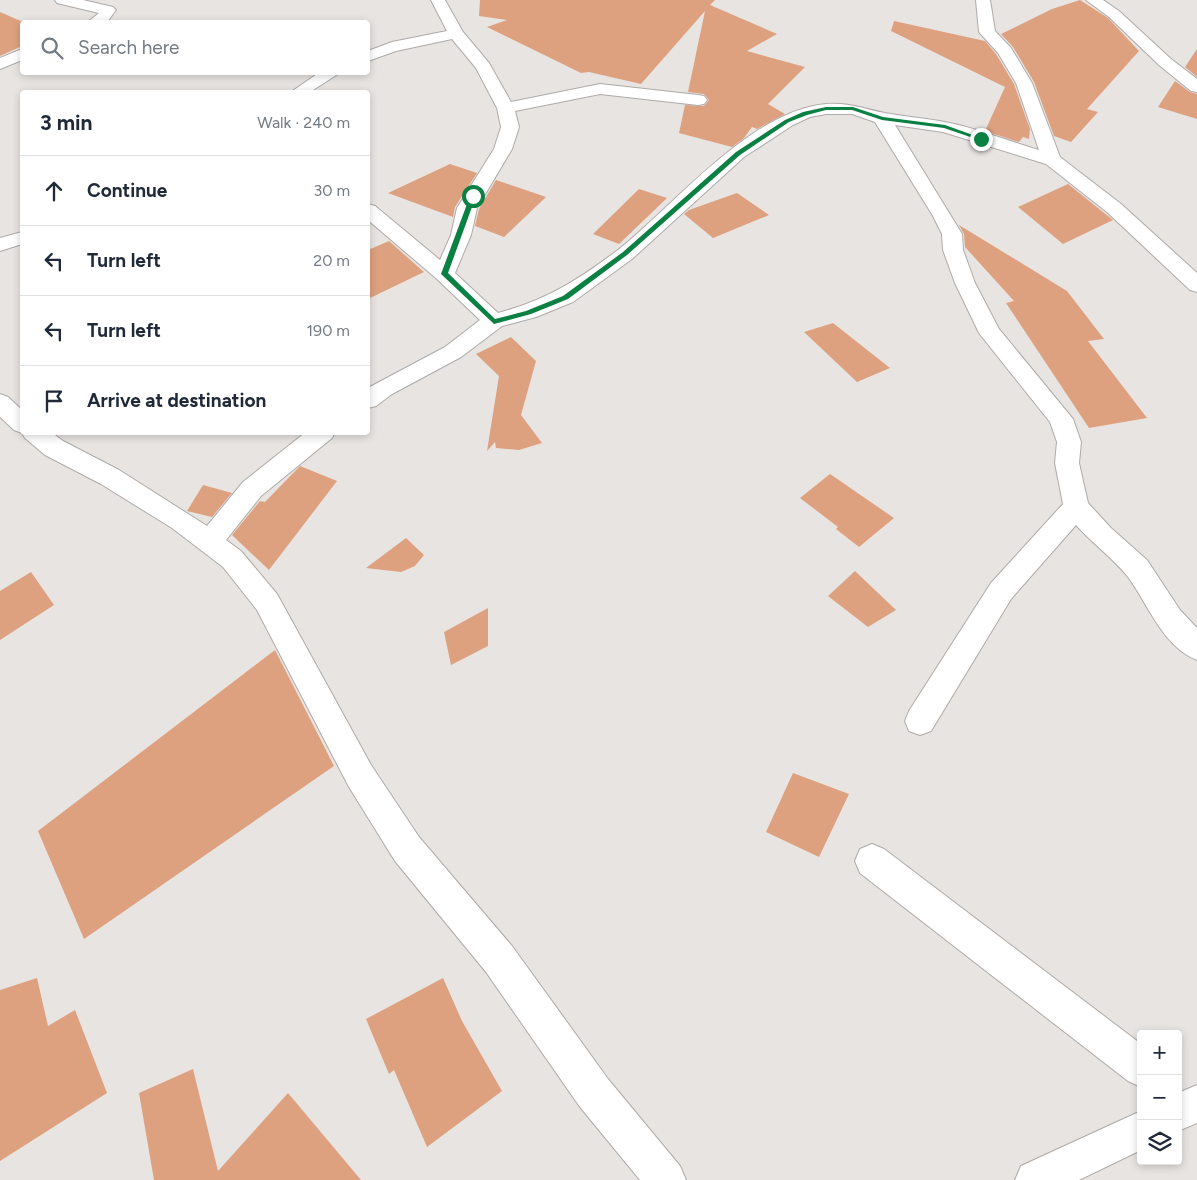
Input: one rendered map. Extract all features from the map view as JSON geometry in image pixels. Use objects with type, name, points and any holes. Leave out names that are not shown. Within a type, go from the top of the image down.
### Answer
[{"type":"street","points":[[62,0],[108,10],[104,18],[100,20]]},
{"type":"street","points":[[438,0],[456,34],[483,66],[506,108],[510,126],[503,148],[467,208],[461,234],[444,274]]},
{"type":"street","points":[[983,0],[987,32],[1004,51],[1024,83],[1052,160]]},
{"type":"street","points":[[1093,0],[1114,14],[1165,62],[1197,87]]},
{"type":"street","points":[[370,55],[392,47],[456,34]]},
{"type":"street","points":[[0,64],[20,55]]},
{"type":"street","points":[[302,90],[328,75]]},
{"type":"street","points":[[506,108],[600,89],[698,100]]},
{"type":"street","points":[[370,398],[384,388],[454,352],[494,321],[528,312],[566,297],[625,254],[738,153],[787,121],[805,113],[826,109],[853,109],[882,118],[945,127],[1024,153],[1052,160],[1114,208],[1197,284]]},
{"type":"street","points":[[882,118],[943,216],[952,234],[953,250],[965,283],[990,333],[1061,419],[1069,442],[1067,463],[1076,507],[1102,536],[1137,568],[1170,619],[1197,647]]},
{"type":"street","points":[[370,212],[444,274],[494,321]]},
{"type":"street","points":[[0,245],[20,239]]},
{"type":"street","points":[[0,403],[20,422]]},
{"type":"street","points":[[38,435],[54,448],[110,477],[182,521],[232,559],[266,602],[360,776],[407,849],[499,959],[594,1093],[666,1180]]},
{"type":"street","points":[[210,542],[226,519],[252,489],[319,435]]},
{"type":"street","points":[[920,721],[1001,591],[1076,507]]},
{"type":"street","points":[[872,861],[1137,1065]]},
{"type":"street","points":[[1034,1180],[1137,1132]]},
{"type":"building","points":[[480,0],[715,0],[710,5],[777,34],[747,51],[805,67],[768,104],[785,114],[757,129],[752,127],[744,138],[732,147],[679,133],[685,105],[704,106],[709,100],[704,94],[688,92],[705,11],[641,84],[589,72],[581,73],[487,27],[507,20],[479,16]]},
{"type":"building","points":[[1080,0],[1108,18],[1139,51],[1087,109],[1098,112],[1071,142],[1054,136],[1034,82],[1013,47],[1001,34],[1052,9]]},
{"type":"building","points":[[0,12],[20,21],[20,47],[0,56]]},
{"type":"building","points":[[894,21],[985,41],[996,54],[1014,84],[1030,129],[1029,139],[1023,137],[1019,142],[985,131],[1005,87],[891,31]]},
{"type":"building","points":[[1197,49],[1197,77],[1185,67]]},
{"type":"building","points":[[1175,81],[1190,92],[1197,94],[1197,119],[1158,107]]},
{"type":"building","points":[[450,164],[477,173],[455,207],[453,217],[388,193]]},
{"type":"building","points":[[496,180],[546,197],[504,237],[475,226],[479,209]]},
{"type":"building","points":[[1068,184],[1113,220],[1063,244],[1018,207]]},
{"type":"building","points":[[639,189],[667,198],[619,244],[593,234]]},
{"type":"building","points":[[737,193],[769,215],[713,238],[684,214],[689,210]]},
{"type":"building","points":[[959,225],[1067,291],[1104,339],[1088,341],[1147,418],[1089,428],[1006,303],[1014,301],[965,247],[964,234]]},
{"type":"building","points":[[389,241],[424,272],[370,298],[370,249]]},
{"type":"building","points":[[833,323],[890,368],[857,382],[804,332]]},
{"type":"building","points":[[511,337],[536,361],[521,415],[542,443],[519,450],[496,448],[495,442],[487,451],[499,376],[476,354]]},
{"type":"building","points":[[300,466],[337,481],[269,570],[232,535],[260,501],[265,502]]},
{"type":"building","points":[[830,474],[894,518],[859,547],[836,529],[838,527],[800,498]]},
{"type":"building","points":[[203,485],[232,493],[212,517],[187,511]]},
{"type":"building","points":[[406,538],[424,555],[415,566],[401,572],[366,568]]},
{"type":"building","points":[[855,571],[896,610],[868,627],[828,596]]},
{"type":"building","points":[[31,572],[54,605],[0,640],[0,591]]},
{"type":"building","points":[[488,608],[488,646],[451,665],[444,632]]},
{"type":"building","points":[[275,650],[334,766],[84,939],[38,831]]},
{"type":"building","points":[[793,773],[849,794],[819,857],[766,832]]},
{"type":"building","points":[[37,978],[48,1026],[75,1010],[107,1093],[0,1161],[0,990]]},
{"type":"building","points":[[443,978],[462,1021],[502,1091],[427,1147],[394,1070],[389,1074],[366,1019]]},
{"type":"building","points":[[193,1069],[218,1171],[288,1093],[361,1180],[154,1180],[139,1093]]},
{"type":"route","points":[[473,196],[467,208],[461,234],[444,274],[494,321],[528,312],[566,297],[625,254],[738,153],[787,121],[805,113],[826,109],[853,109],[882,118],[945,127],[981,139]]}]
